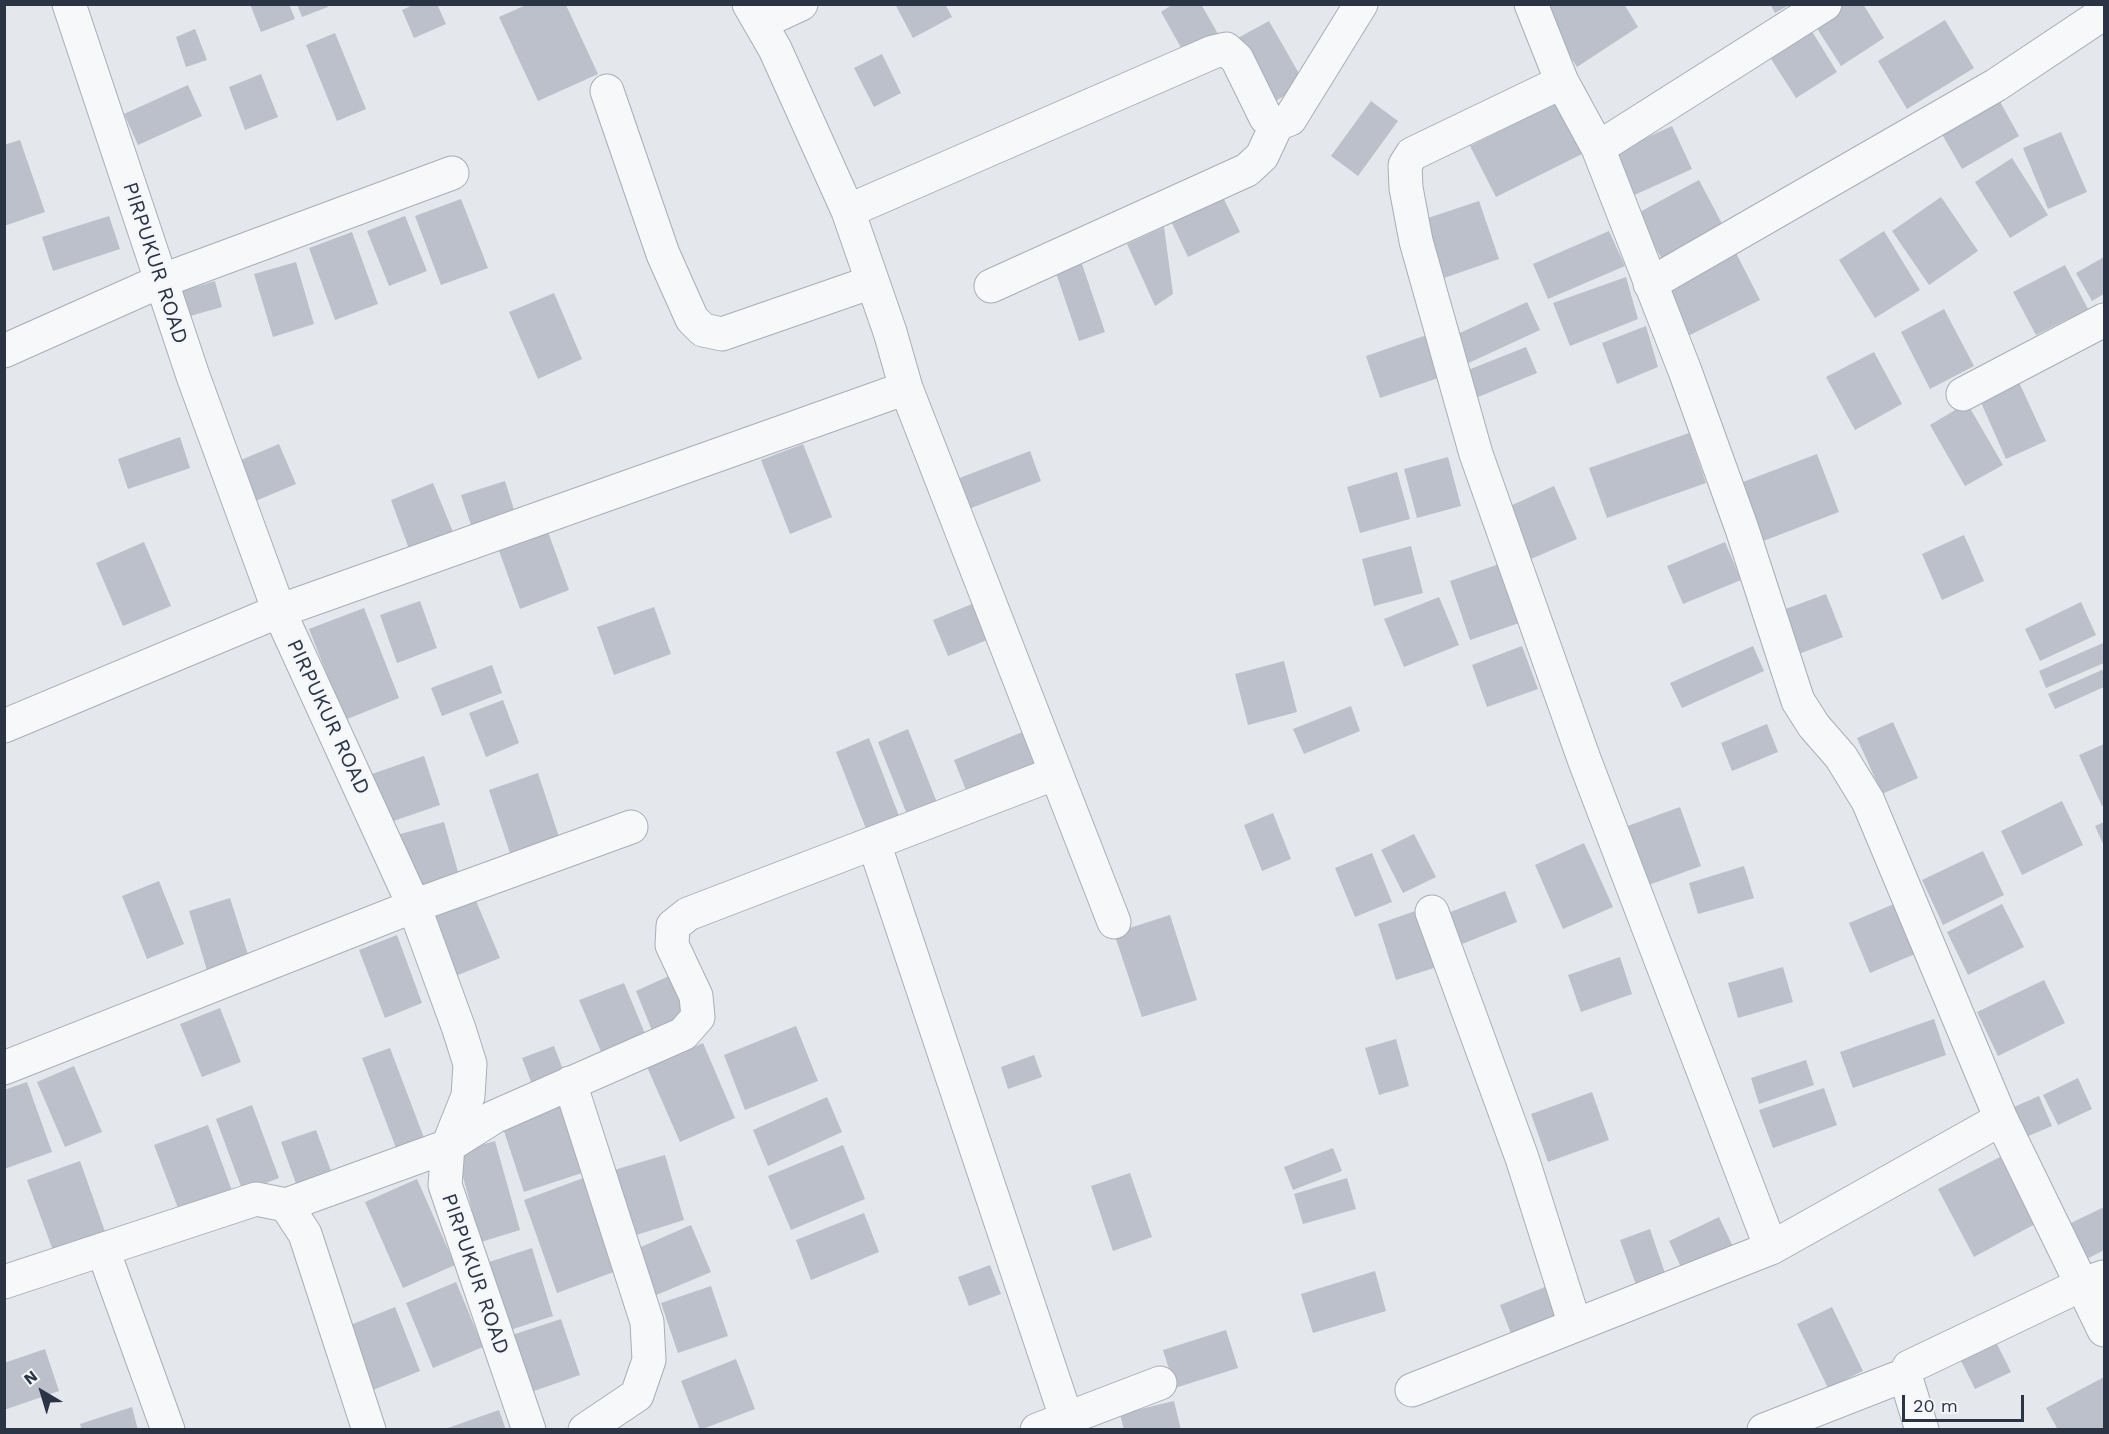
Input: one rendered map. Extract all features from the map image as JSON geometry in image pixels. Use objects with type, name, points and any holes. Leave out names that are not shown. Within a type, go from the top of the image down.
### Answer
[{"type":"street","points":[[801,4],[755,14],[774,49],[848,211],[890,332],[906,388],[1114,922]]},
{"type":"street","points":[[991,286],[1247,170],[1262,156],[1276,124],[1290,119],[1361,4]]},
{"type":"street","points":[[1531,4],[1562,82],[1598,148],[1742,529],[1798,701],[1814,726],[1840,756],[1868,801],[2001,1119],[2094,1281],[2104,1330]]},
{"type":"street","points":[[1598,148],[1825,4]]},
{"type":"street","name":"PIRPUKUR ROAD","points":[[74,6],[193,376],[279,611],[414,906],[470,1064],[468,1096],[447,1146],[445,1185],[529,1430]]},
{"type":"street","points":[[1650,284],[1996,85],[2104,13]]},
{"type":"street","points":[[848,211],[1213,52],[1226,49],[1237,59],[1266,118],[1276,124]]},
{"type":"street","points":[[1562,82],[1412,154],[1404,165],[1406,188],[1416,241],[1476,454],[1584,759],[1771,1248]]},
{"type":"street","points":[[607,91],[663,254],[692,319],[703,330],[722,334],[872,282]]},
{"type":"street","points":[[4,351],[161,281],[452,174]]},
{"type":"street","points":[[1963,394],[2104,320]]},
{"type":"street","points":[[4,726],[279,611],[906,388]]},
{"type":"street","points":[[4,1282],[256,1198],[286,1205],[447,1146],[494,1117],[683,1034],[698,1017],[696,996],[672,945],[673,926],[688,914],[1056,772]]},
{"type":"street","points":[[4,1068],[414,906],[631,827]]},
{"type":"street","points":[[874,843],[1052,1423],[1160,1383]]},
{"type":"street","points":[[1432,912],[1522,1158],[1575,1325]]},
{"type":"street","points":[[570,1083],[646,1322],[649,1360],[637,1395],[585,1430]]},
{"type":"street","points":[[1412,1389],[1771,1248],[2001,1119]]},
{"type":"street","points":[[286,1205],[305,1234],[369,1430]]},
{"type":"street","points":[[103,1250],[168,1430]]},
{"type":"street","points":[[1764,1430],[1905,1375],[1909,1367],[1916,1362],[2094,1281]]},
{"type":"street","points":[[1905,1375],[1922,1430]]},
{"type":"building","points":[[250,4],[289,4],[295,19],[261,32]]},
{"type":"building","points":[[297,4],[327,4],[328,7],[302,17]]},
{"type":"building","points":[[415,4],[437,4],[446,24],[414,38],[402,10]]},
{"type":"building","points":[[895,4],[945,4],[952,17],[913,38]]},
{"type":"building","points":[[1173,4],[1201,4],[1218,34],[1184,53],[1161,12]]},
{"type":"building","points":[[1542,4],[1624,4],[1638,27],[1577,67],[1538,7]]},
{"type":"building","points":[[1770,4],[1791,4],[1775,13]]},
{"type":"building","points":[[1840,4],[1863,4],[1884,38],[1841,66],[1813,22]]},
{"type":"building","points":[[526,5],[566,5],[598,74],[538,101],[499,17]]},
{"type":"building","points":[[1945,20],[1974,68],[1907,109],[1878,61]]},
{"type":"building","points":[[1269,21],[1305,84],[1272,103],[1236,39]]},
{"type":"building","points":[[1808,25],[1837,72],[1796,98],[1766,51]]},
{"type":"building","points":[[195,29],[207,60],[186,67],[176,37]]},
{"type":"building","points":[[335,33],[366,109],[337,121],[306,45]]},
{"type":"building","points":[[882,54],[901,93],[874,107],[854,68]]},
{"type":"building","points":[[261,74],[278,117],[245,130],[229,87]]},
{"type":"building","points":[[188,85],[202,116],[138,145],[124,114]]},
{"type":"building","points":[[1993,89],[2019,136],[1962,169],[1935,122]]},
{"type":"building","points":[[1371,101],[1398,121],[1358,176],[1331,156]]},
{"type":"building","points":[[1560,101],[1586,152],[1496,197],[1470,146]]},
{"type":"building","points":[[1672,126],[1692,169],[1630,197],[1610,154]]},
{"type":"building","points":[[2061,132],[2087,192],[2048,209],[2023,148]]},
{"type":"building","points":[[20,140],[45,212],[4,226],[4,145]]},
{"type":"building","points":[[2012,158],[2048,215],[2010,238],[1975,182]]},
{"type":"building","points":[[1699,180],[1728,235],[1667,268],[1636,214]]},
{"type":"building","points":[[1221,193],[1240,232],[1188,257],[1170,219]]},
{"type":"building","points":[[1941,197],[1978,251],[1929,285],[1892,231]]},
{"type":"building","points":[[461,199],[488,268],[441,285],[415,216]]},
{"type":"building","points":[[1479,201],[1499,259],[1441,279],[1422,220]]},
{"type":"building","points":[[109,216],[120,249],[53,271],[42,237]]},
{"type":"building","points":[[405,216],[427,271],[389,286],[367,231]]},
{"type":"building","points":[[1164,227],[1173,294],[1155,306],[1127,244]]},
{"type":"building","points":[[1609,231],[1625,266],[1548,299],[1533,264]]},
{"type":"building","points":[[1884,231],[1920,290],[1875,318],[1839,260]]},
{"type":"building","points":[[352,232],[378,304],[335,320],[309,248]]},
{"type":"building","points":[[1735,251],[1760,300],[1690,335],[1665,286]]},
{"type":"building","points":[[2104,257],[2104,294],[2092,301],[2076,273]]},
{"type":"building","points":[[1081,261],[1105,332],[1079,341],[1055,270]]},
{"type":"building","points":[[296,262],[314,324],[273,337],[254,274]]},
{"type":"building","points":[[2065,265],[2088,309],[2036,335],[2013,292]]},
{"type":"building","points":[[1626,277],[1638,319],[1570,346],[1553,303]]},
{"type":"building","points":[[215,281],[222,307],[190,316],[182,291]]},
{"type":"building","points":[[554,293],[582,359],[538,379],[509,312]]},
{"type":"building","points":[[1527,302],[1540,330],[1462,366],[1449,338]]},
{"type":"building","points":[[1944,309],[1974,366],[1930,389],[1901,332]]},
{"type":"building","points":[[1646,326],[1658,367],[1617,384],[1602,343]]},
{"type":"building","points":[[1427,335],[1441,377],[1380,398],[1366,356]]},
{"type":"building","points":[[1526,347],[1537,373],[1478,397],[1468,370]]},
{"type":"building","points":[[1874,352],[1902,404],[1855,430],[1826,377]]},
{"type":"building","points":[[2018,380],[2046,441],[2006,459],[1979,398]]},
{"type":"building","points":[[1967,403],[2003,465],[1965,486],[1930,425]]},
{"type":"building","points":[[1689,433],[1706,483],[1607,518],[1589,468]]},
{"type":"building","points":[[180,437],[190,468],[128,489],[118,459]]},
{"type":"building","points":[[279,444],[296,484],[246,505],[229,465]]},
{"type":"building","points":[[803,444],[832,517],[790,534],[761,460]]},
{"type":"building","points":[[1030,451],[1041,481],[961,512],[949,482]]},
{"type":"building","points":[[1817,454],[1839,512],[1758,543],[1735,485]]},
{"type":"building","points":[[1448,457],[1461,506],[1417,518],[1404,469]]},
{"type":"building","points":[[1397,472],[1410,519],[1360,533],[1347,487]]},
{"type":"building","points":[[505,481],[517,519],[474,534],[461,495]]},
{"type":"building","points":[[433,483],[453,532],[409,549],[391,500]]},
{"type":"building","points":[[1554,486],[1577,539],[1531,559],[1508,507]]},
{"type":"building","points":[[547,529],[569,590],[520,609],[498,548]]},
{"type":"building","points":[[1964,535],[1984,581],[1942,600],[1922,554]]},
{"type":"building","points":[[144,542],[171,606],[123,626],[96,563]]},
{"type":"building","points":[[1725,542],[1741,580],[1683,604],[1667,566]]},
{"type":"building","points":[[1411,546],[1423,593],[1374,606],[1362,559]]},
{"type":"building","points":[[1505,562],[1525,621],[1470,640],[1450,581]]},
{"type":"building","points":[[1826,594],[1843,637],[1799,654],[1783,610]]},
{"type":"building","points":[[1439,597],[1459,645],[1404,667],[1384,619]]},
{"type":"building","points":[[420,601],[437,648],[397,663],[380,615]]},
{"type":"building","points":[[2081,602],[2096,635],[2040,661],[2025,629]]},
{"type":"building","points":[[972,604],[987,640],[948,656],[933,620]]},
{"type":"building","points":[[654,607],[671,654],[614,675],[597,627]]},
{"type":"building","points":[[364,608],[399,698],[345,720],[309,629]]},
{"type":"building","points":[[2103,643],[2104,663],[2046,688],[2039,671]]},
{"type":"building","points":[[1522,646],[1538,689],[1487,707],[1472,665]]},
{"type":"building","points":[[1753,646],[1764,671],[1682,708],[1670,683]]},
{"type":"building","points":[[1284,661],[1297,712],[1248,725],[1235,674]]},
{"type":"building","points":[[492,665],[502,693],[442,716],[431,688]]},
{"type":"building","points":[[2104,669],[2104,687],[2055,709],[2048,694]]},
{"type":"building","points":[[503,700],[519,743],[486,757],[469,713]]},
{"type":"building","points":[[1351,706],[1360,731],[1304,754],[1293,729]]},
{"type":"building","points":[[1893,722],[1918,778],[1882,794],[1857,738]]},
{"type":"building","points":[[1767,724],[1778,752],[1732,771],[1721,743]]},
{"type":"building","points":[[908,729],[938,805],[908,817],[878,742]]},
{"type":"building","points":[[1025,731],[1040,770],[969,798],[954,760]]},
{"type":"building","points":[[869,738],[901,821],[868,834],[836,752]]},
{"type":"building","points":[[2104,744],[2104,805],[2102,806],[2079,755]]},
{"type":"building","points":[[424,756],[440,805],[385,824],[369,775]]},
{"type":"building","points":[[538,773],[560,840],[511,856],[489,790]]},
{"type":"building","points":[[2062,801],[2083,845],[2022,875],[2001,831]]},
{"type":"building","points":[[1680,807],[1701,866],[1635,890],[1614,831]]},
{"type":"building","points":[[1273,813],[1291,859],[1262,871],[1244,825]]},
{"type":"building","points":[[444,822],[460,879],[414,893],[397,835]]},
{"type":"building","points":[[2104,822],[2104,846],[2095,826]]},
{"type":"building","points":[[1414,834],[1436,877],[1403,893],[1381,850]]},
{"type":"building","points":[[1584,843],[1613,907],[1563,929],[1535,865]]},
{"type":"building","points":[[1983,851],[2004,895],[1943,925],[1922,880]]},
{"type":"building","points":[[1372,853],[1392,902],[1355,917],[1335,868]]},
{"type":"building","points":[[1744,866],[1754,898],[1698,914],[1689,883]]},
{"type":"building","points":[[159,881],[184,944],[147,959],[122,896]]},
{"type":"building","points":[[1505,891],[1517,922],[1452,948],[1440,916]]},
{"type":"building","points":[[474,896],[500,958],[448,979],[422,917]]},
{"type":"building","points":[[230,898],[251,964],[209,977],[189,911]]},
{"type":"building","points":[[1894,904],[1915,954],[1870,973],[1849,923]]},
{"type":"building","points":[[2002,904],[2024,947],[1968,975],[1947,932]]},
{"type":"building","points":[[1418,910],[1437,967],[1396,980],[1378,924]]},
{"type":"building","points":[[1170,915],[1197,1000],[1142,1017],[1114,933]]},
{"type":"building","points":[[397,935],[422,1003],[385,1018],[359,950]]},
{"type":"building","points":[[1620,957],[1632,994],[1581,1012],[1568,975]]},
{"type":"building","points":[[1783,967],[1793,1002],[1738,1018],[1728,983]]},
{"type":"building","points":[[669,976],[689,1024],[655,1038],[636,991]]},
{"type":"building","points":[[2044,980],[2065,1023],[1998,1056],[1977,1012]]},
{"type":"building","points":[[624,983],[646,1036],[602,1054],[579,1000]]},
{"type":"building","points":[[220,1008],[241,1062],[202,1077],[180,1024]]},
{"type":"building","points":[[1934,1019],[1946,1055],[1853,1088],[1840,1052]]},
{"type":"building","points":[[796,1026],[818,1081],[745,1110],[724,1055]]},
{"type":"building","points":[[1396,1039],[1409,1086],[1379,1095],[1365,1048]]},
{"type":"building","points":[[703,1043],[735,1118],[680,1142],[647,1067]]},
{"type":"building","points":[[554,1046],[565,1075],[533,1087],[522,1058]]},
{"type":"building","points":[[390,1048],[424,1138],[396,1148],[362,1058]]},
{"type":"building","points":[[1034,1055],[1042,1077],[1008,1089],[1001,1067]]},
{"type":"building","points":[[1806,1060],[1814,1085],[1759,1104],[1751,1078]]},
{"type":"building","points":[[74,1066],[102,1132],[65,1147],[37,1082]]},
{"type":"building","points":[[2078,1078],[2092,1109],[2058,1125],[2043,1095]]},
{"type":"building","points":[[27,1082],[52,1152],[4,1169],[4,1090]]},
{"type":"building","points":[[1824,1088],[1837,1125],[1773,1148],[1759,1110]]},
{"type":"building","points":[[1592,1092],[1609,1140],[1548,1162],[1531,1114]]},
{"type":"building","points":[[2039,1096],[2052,1126],[2026,1137],[2014,1107]]},
{"type":"building","points":[[827,1097],[842,1132],[768,1166],[753,1130]]},
{"type":"building","points":[[252,1105],[279,1178],[243,1192],[216,1119]]},
{"type":"building","points":[[562,1105],[585,1172],[524,1192],[502,1125]]},
{"type":"building","points":[[208,1125],[234,1196],[181,1216],[154,1145]]},
{"type":"building","points":[[316,1130],[334,1179],[299,1192],[281,1142]]},
{"type":"building","points":[[495,1141],[520,1230],[481,1242],[456,1152]]},
{"type":"building","points":[[843,1145],[865,1199],[791,1230],[768,1176]]},
{"type":"building","points":[[1333,1148],[1342,1171],[1293,1190],[1284,1167]]},
{"type":"building","points":[[665,1155],[684,1220],[633,1236],[614,1170]]},
{"type":"building","points":[[2000,1157],[2035,1224],[1974,1257],[1938,1189]]},
{"type":"building","points":[[80,1161],[107,1237],[55,1256],[27,1180]]},
{"type":"building","points":[[1130,1173],[1152,1237],[1113,1251],[1091,1186]]},
{"type":"building","points":[[586,1177],[619,1270],[557,1293],[524,1200]]},
{"type":"building","points":[[1347,1178],[1356,1209],[1303,1224],[1294,1194]]},
{"type":"building","points":[[417,1179],[455,1265],[403,1288],[365,1202]]},
{"type":"building","points":[[2104,1207],[2104,1250],[2085,1260],[2069,1224]]},
{"type":"building","points":[[864,1213],[879,1252],[811,1280],[796,1240]]},
{"type":"building","points":[[1719,1217],[1737,1255],[1686,1278],[1669,1241]]},
{"type":"building","points":[[691,1225],[711,1272],[654,1296],[634,1250]]},
{"type":"building","points":[[1650,1229],[1669,1285],[1640,1296],[1620,1240]]},
{"type":"building","points":[[532,1248],[553,1316],[507,1331],[486,1263]]},
{"type":"building","points":[[990,1265],[1001,1294],[969,1306],[958,1277]]},
{"type":"building","points":[[1375,1271],[1386,1311],[1313,1333],[1301,1294]]},
{"type":"building","points":[[456,1282],[483,1347],[433,1368],[406,1303]]},
{"type":"building","points":[[711,1286],[728,1336],[678,1353],[661,1303]]},
{"type":"building","points":[[1545,1287],[1560,1325],[1515,1344],[1500,1305]]},
{"type":"building","points":[[395,1307],[420,1371],[368,1392],[343,1328]]},
{"type":"building","points":[[1832,1307],[1863,1371],[1828,1388],[1797,1324]]},
{"type":"building","points":[[561,1319],[580,1375],[531,1392],[512,1335]]},
{"type":"building","points":[[1226,1330],[1238,1368],[1175,1388],[1163,1350]]},
{"type":"building","points":[[1997,1344],[2011,1372],[1975,1389],[1961,1361]]},
{"type":"building","points":[[45,1349],[59,1391],[4,1410],[4,1363]]},
{"type":"building","points":[[736,1359],[755,1409],[700,1430],[681,1381]]},
{"type":"building","points":[[2104,1377],[2104,1430],[2058,1430],[2046,1408]]},
{"type":"building","points":[[1174,1401],[1181,1430],[1124,1430],[1120,1414]]},
{"type":"building","points":[[132,1407],[138,1430],[82,1430],[80,1424]]},
{"type":"building","points":[[499,1410],[506,1430],[445,1429]]}]
